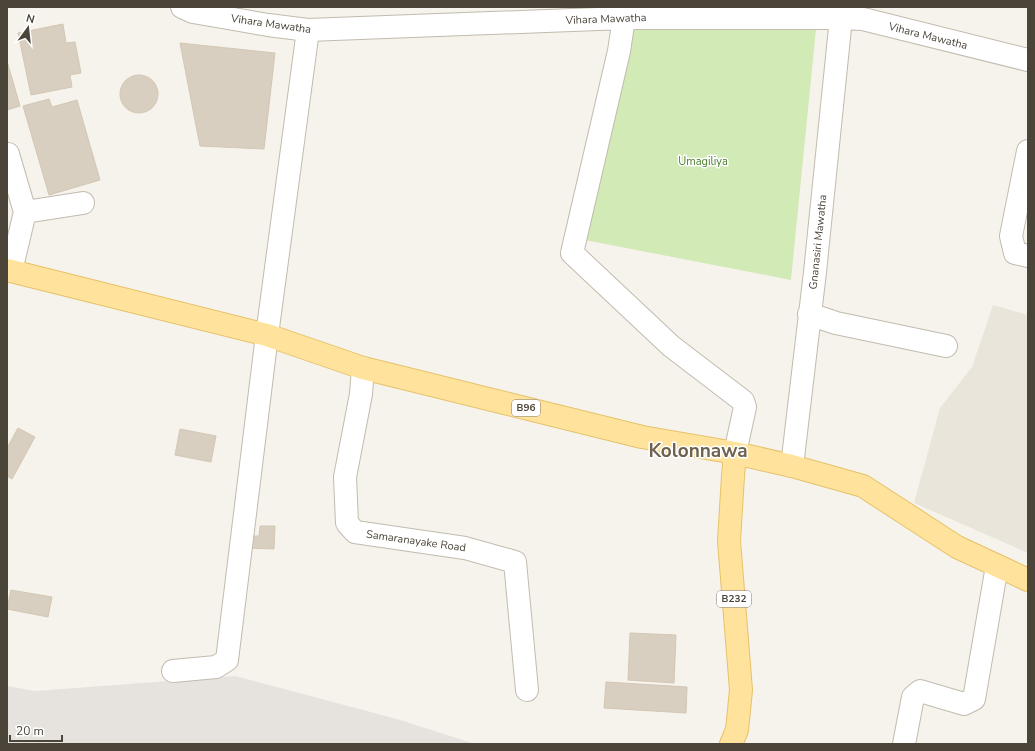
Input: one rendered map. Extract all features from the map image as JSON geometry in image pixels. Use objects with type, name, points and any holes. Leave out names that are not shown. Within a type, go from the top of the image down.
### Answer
[{"type":"main road","name":"B96","points":[[9,271],[267,335],[363,368],[642,437],[735,453],[792,466],[863,486],[957,547],[1028,580]]},
{"type":"main road","name":"B232","points":[[732,744],[737,730],[740,690],[729,541],[735,453]]},
{"type":"street","name":"Vihara Mawatha","points":[[182,7],[193,12],[269,16],[308,30],[624,18],[841,18],[864,13],[1028,60]]},
{"type":"street","points":[[624,18],[619,51],[572,253],[671,346],[743,401],[745,407],[735,453]]},
{"type":"street","name":"Gnanasiri Mawatha","points":[[792,466],[815,272],[841,18]]},
{"type":"street","points":[[173,671],[216,667],[227,660],[267,335],[308,30]]},
{"type":"street","points":[[8,154],[25,212],[9,271]]},
{"type":"street","points":[[1027,159],[1011,236],[1015,253],[1028,256]]},
{"type":"street","points":[[25,212],[83,203]]},
{"type":"street","points":[[809,314],[836,323],[946,346]]},
{"type":"street","name":"Samaranayake Road","points":[[363,368],[361,394],[345,477],[347,523],[354,532],[465,548],[515,562],[527,690]]},
{"type":"street","points":[[904,744],[913,697],[920,691],[964,704],[974,700],[997,566]]},
{"type":"shaded area","points":[[993,305],[1028,315],[1028,553],[914,503],[940,408],[972,367]]},
{"type":"shaded area","points":[[235,676],[397,719],[475,744],[7,744],[7,686],[35,691]]},
{"type":"green space","name":"Umagiliya","points":[[632,29],[816,29],[791,280],[585,240]]},
{"type":"building","points":[[63,24],[66,43],[75,42],[81,73],[70,75],[72,87],[31,95],[18,33]]},
{"type":"building","points":[[180,43],[275,53],[264,149],[200,146]]},
{"type":"building","points":[[7,61],[20,106],[7,110]]},
{"type":"building","points":[[135,75],[143,75],[153,80],[157,87],[157,101],[153,108],[143,113],[135,113],[125,108],[123,105],[120,98],[120,90],[125,80],[128,78]]},
{"type":"building","points":[[49,99],[52,107],[77,100],[100,180],[49,195],[23,106]]},
{"type":"building","points":[[18,428],[35,437],[12,479],[7,476],[7,448]]},
{"type":"building","points":[[180,429],[216,436],[211,462],[175,455]]},
{"type":"building","points":[[260,526],[275,526],[274,549],[245,548],[246,536],[259,536]]},
{"type":"building","points":[[11,590],[52,597],[48,617],[7,609]]},
{"type":"building","points":[[630,633],[676,635],[674,683],[628,680]]},
{"type":"building","points":[[606,682],[687,687],[686,713],[604,708]]},
{"type":"district","name":"Kolonnawa","points":[[698,451]]}]
